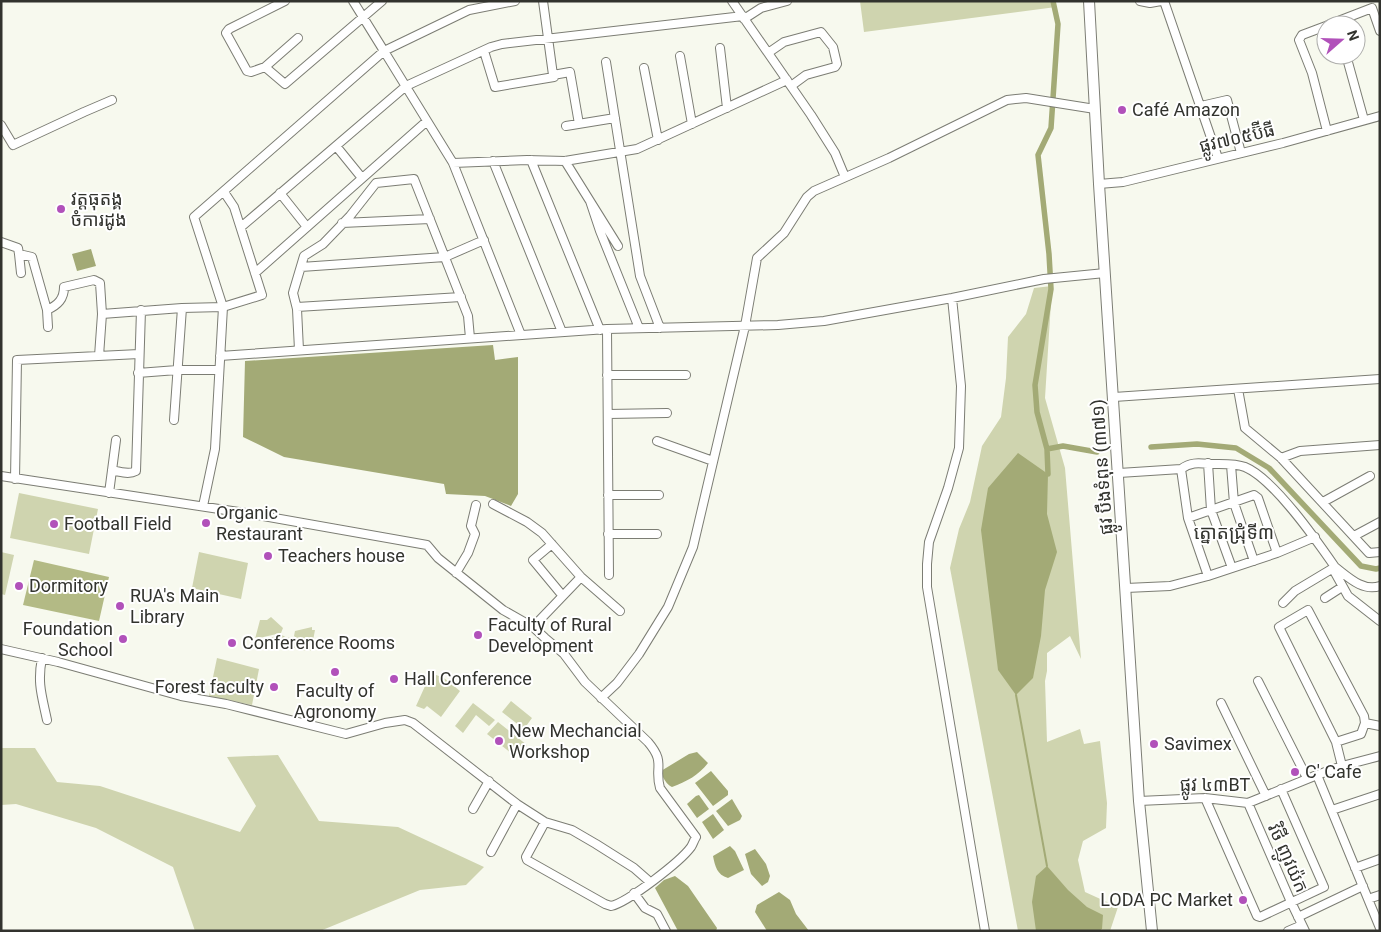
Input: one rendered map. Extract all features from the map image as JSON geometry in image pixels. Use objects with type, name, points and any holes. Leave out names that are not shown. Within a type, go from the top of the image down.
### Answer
[{"type":"main road","name":"ផ្លូវ បឹងទំពុន (៣៧១)","points":[[1090,1],[1099,184],[1139,801],[1152,931]]},
{"type":"street","points":[[285,1],[229,29],[226,33],[247,71],[251,72],[265,67],[298,38]]},
{"type":"street","points":[[354,1],[453,163],[521,335]]},
{"type":"street","points":[[265,67],[285,84],[382,1]]},
{"type":"street","points":[[203,506],[215,450],[223,307],[194,217],[384,51],[469,10],[515,1]]},
{"type":"street","points":[[543,1],[553,75]]},
{"type":"street","points":[[732,1],[835,153],[845,177]]},
{"type":"street","points":[[241,227],[406,86],[484,51],[502,44],[548,38],[743,18],[761,8],[787,1]]},
{"type":"street","points":[[1140,1],[1150,3],[1162,1],[1218,158]]},
{"type":"street","points":[[1354,15],[1372,8],[1377,15],[1380,31]]},
{"type":"street","points":[[1316,30],[1302,35],[1299,40],[1312,73],[1327,130]]},
{"type":"street","points":[[453,163],[531,160],[565,162],[637,149],[727,108],[806,75],[835,67],[837,64],[833,47],[821,32],[784,42],[768,53]]},
{"type":"street","points":[[720,48],[727,108]]},
{"type":"street","points":[[484,51],[495,87],[554,77],[553,75],[570,72],[579,124]]},
{"type":"street","points":[[680,56],[692,124]]},
{"type":"street","points":[[606,62],[640,276],[660,328]]},
{"type":"street","points":[[1349,65],[1364,120]]},
{"type":"street","points":[[644,68],[658,140]]},
{"type":"street","points":[[601,698],[617,683],[639,654],[668,607],[693,547],[745,326],[757,258],[784,233],[810,194],[1002,102],[1016,98],[1095,108]]},
{"type":"street","points":[[1,126],[13,145],[112,100]]},
{"type":"street","points":[[1200,106],[1227,100],[1241,153]]},
{"type":"street","name":"ផ្លូវ៧០៥ប៊ីធី","points":[[1099,184],[1123,182],[1380,116]]},
{"type":"street","points":[[566,126],[615,118]]},
{"type":"street","points":[[255,273],[427,121]]},
{"type":"street","points":[[336,146],[362,178]]},
{"type":"street","points":[[531,160],[604,330],[608,375],[609,575]]},
{"type":"street","points":[[493,161],[562,332]]},
{"type":"street","points":[[565,162],[618,246]]},
{"type":"street","points":[[299,350],[297,307],[293,293],[304,256],[323,244],[376,183],[414,178],[468,316],[470,338]]},
{"type":"street","points":[[102,314],[141,310],[223,307],[262,295],[234,207],[224,192]]},
{"type":"street","points":[[280,194],[307,227]]},
{"type":"street","points":[[590,201],[639,328]]},
{"type":"street","points":[[342,224],[430,219]]},
{"type":"street","points":[[301,267],[445,257],[484,240]]},
{"type":"street","points":[[1,242],[18,248],[21,273]]},
{"type":"street","points":[[19,254],[32,257],[47,310],[48,327]]},
{"type":"street","points":[[220,356],[562,332],[639,328],[778,325],[824,321],[952,298],[1044,278],[1105,273]]},
{"type":"street","points":[[47,310],[60,302],[64,287],[94,280],[100,283],[102,314],[100,356]]},
{"type":"street","points":[[297,307],[461,297]]},
{"type":"street","points":[[952,298],[961,386],[959,448],[948,488],[929,542],[927,587],[985,931]]},
{"type":"street","points":[[174,420],[182,308]]},
{"type":"street","points":[[112,470],[126,473],[136,471],[141,310]]},
{"type":"street","points":[[15,478],[17,360],[139,354]]},
{"type":"street","points":[[138,373],[177,370],[219,370]]},
{"type":"street","points":[[608,375],[686,375]]},
{"type":"street","points":[[1114,397],[1380,379]]},
{"type":"street","points":[[1238,389],[1245,428],[1281,458],[1369,553],[1380,552]]},
{"type":"street","points":[[608,414],[667,414]]},
{"type":"street","points":[[109,493],[116,440]]},
{"type":"street","points":[[657,441],[713,461]]},
{"type":"street","points":[[1281,458],[1300,451],[1379,446]]},
{"type":"street","points":[[1119,473],[1181,469],[1189,463],[1244,467],[1262,478],[1283,500],[1315,538],[1334,568],[1342,587],[1352,600],[1380,621]]},
{"type":"street","points":[[1208,464],[1211,510],[1232,568]]},
{"type":"street","points":[[1231,465],[1234,503],[1254,561]]},
{"type":"street","points":[[1181,469],[1188,518],[1208,576]]},
{"type":"street","points":[[1,476],[203,506],[427,545],[438,558],[456,573],[503,610],[533,628],[564,654],[585,682],[655,749],[660,760],[658,781],[660,788],[696,837],[690,848],[667,870],[615,905],[608,906],[527,860],[526,857],[545,822]]},
{"type":"street","points":[[1322,502],[1370,476]]},
{"type":"street","points":[[608,495],[659,495]]},
{"type":"street","points":[[1188,518],[1254,495],[1258,498],[1277,553]]},
{"type":"street","points":[[493,504],[542,532],[581,577],[620,611]]},
{"type":"street","points":[[456,573],[468,553],[475,534],[471,526],[476,505]]},
{"type":"street","points":[[1354,536],[1380,522]]},
{"type":"street","points":[[608,534],[657,534]]},
{"type":"street","points":[[1126,588],[1170,586],[1208,576],[1315,538]]},
{"type":"street","points":[[552,544],[533,560],[562,595]]},
{"type":"street","points":[[1334,568],[1354,582],[1365,586],[1380,586]]},
{"type":"street","points":[[1283,603],[1295,591],[1334,568]]},
{"type":"street","points":[[533,628],[581,577]]},
{"type":"street","points":[[1325,598],[1342,587]]},
{"type":"street","points":[[1336,742],[1360,736],[1364,723],[1364,714],[1309,610],[1279,627],[1336,742],[1342,766]]},
{"type":"street","points":[[1,649],[42,658],[181,696],[226,704],[346,734],[385,723],[405,720],[413,723],[517,804],[545,822],[572,830],[596,844],[634,868],[650,882]]},
{"type":"street","points":[[42,658],[39,680],[47,720]]},
{"type":"street","points":[[1258,682],[1307,778]]},
{"type":"street","points":[[1221,703],[1266,796]]},
{"type":"street","points":[[1364,723],[1380,726]]},
{"type":"street","name":"ផ្លូវ ៤៣BT","points":[[1139,801],[1205,798],[1248,803],[1307,778],[1380,756]]},
{"type":"street","points":[[1316,775],[1380,928]]},
{"type":"street","points":[[472,809],[489,782]]},
{"type":"street","points":[[1205,798],[1257,916],[1260,917],[1324,887],[1281,789]]},
{"type":"street","points":[[1332,810],[1380,794]]},
{"type":"street","name":"វិថី ញូវយ៉ក","points":[[1248,803],[1302,924]]},
{"type":"street","points":[[491,852],[517,804]]},
{"type":"street","points":[[1355,868],[1380,859]]},
{"type":"street","points":[[1288,931],[1362,886]]},
{"type":"street","points":[[634,893],[645,908],[657,914],[666,931]]},
{"type":"street","points":[[1368,900],[1380,895]]},
{"type":"shaded area","points":[[860,1],[1055,1],[1056,7],[864,32]]},
{"type":"shaded area","points":[[91,249],[96,266],[77,271],[72,254]]},
{"type":"shaded area","points":[[1052,286],[1045,398],[1065,468],[1081,659],[1070,636],[1047,653],[1045,681],[1047,742],[1080,729],[1084,744],[1100,741],[1107,803],[1106,828],[1083,841],[1078,860],[1085,892],[1118,907],[1110,931],[1018,931],[950,568],[959,529],[970,502],[982,446],[1001,417],[1006,378],[1008,337],[1026,314],[1034,288]]},
{"type":"shaded area","points":[[493,345],[495,360],[518,357],[518,494],[511,506],[485,496],[446,494],[444,484],[284,457],[243,437],[245,361]]},
{"type":"shaded area","points":[[1018,453],[1048,474],[1047,514],[1057,552],[1045,590],[1041,636],[1033,678],[1016,695],[998,670],[981,530],[988,488]]},
{"type":"shaded area","name":"Football Field","points":[[19,493],[98,509],[89,554],[10,538]]},
{"type":"shaded area","points":[[1,552],[14,555],[5,595],[1,594]]},
{"type":"shaded area","points":[[199,552],[248,563],[241,599],[192,588]]},
{"type":"shaded area","points":[[34,560],[109,577],[99,621],[23,605]]},
{"type":"shaded area","points":[[271,617],[283,628],[281,633],[255,639],[260,620],[267,620]]},
{"type":"shaded area","points":[[312,627],[312,630],[315,630],[311,651],[294,636],[295,631]]},
{"type":"shaded area","points":[[282,635],[287,638],[292,637],[307,651],[260,640]]},
{"type":"shaded area","points":[[217,658],[259,669],[252,705],[209,696]]},
{"type":"shaded area","points":[[431,673],[444,678],[460,691],[441,717],[427,706],[424,709],[416,706]]},
{"type":"shaded area","points":[[511,701],[532,718],[524,729],[502,712]]},
{"type":"shaded area","points":[[473,703],[495,720],[489,726],[476,715],[463,733],[455,726]]},
{"type":"shaded area","points":[[498,722],[527,745],[523,752],[516,747],[511,753],[487,734]]},
{"type":"shaded area","points":[[1,748],[35,748],[57,782],[100,786],[240,832],[256,806],[227,757],[278,755],[319,821],[398,827],[484,867],[466,885],[420,890],[320,931],[195,931],[173,867],[96,828],[16,804],[1,805]]},
{"type":"shaded area","points":[[697,752],[708,763],[692,778],[672,787],[668,784],[661,771],[689,754]]},
{"type":"shaded area","points":[[711,771],[728,791],[728,795],[713,806],[695,783]]},
{"type":"shaded area","points":[[699,795],[709,809],[697,818],[687,804]]},
{"type":"shaded area","points":[[732,799],[742,816],[740,820],[728,826],[716,811]]},
{"type":"shaded area","points":[[713,814],[724,830],[713,839],[702,822]]},
{"type":"shaded area","points":[[730,846],[735,851],[744,870],[728,878],[719,872],[713,856]]},
{"type":"shaded area","points":[[755,849],[766,864],[770,876],[768,882],[762,886],[751,874],[745,854]]},
{"type":"shaded area","points":[[1047,866],[1068,890],[1087,907],[1103,915],[1102,929],[1099,931],[1036,931],[1032,902],[1036,876]]},
{"type":"shaded area","points":[[675,876],[688,886],[717,928],[716,931],[678,931],[655,888],[664,880]]},
{"type":"shaded area","points":[[779,892],[790,900],[796,914],[809,931],[767,931],[755,912],[757,905]]},
{"type":"waterway","points":[[1048,474],[1047,449],[1037,412],[1035,385],[1051,289],[1038,155],[1051,128],[1058,24],[1053,1]]},
{"type":"waterway","points":[[1151,447],[1197,444],[1236,448],[1269,468],[1361,566],[1380,568]]},
{"type":"waterway","points":[[1047,449],[1063,446],[1097,452]]},
{"type":"waterway","points":[[1016,695],[1047,866]]},
{"type":"place","name":"Café Amazon","points":[[1122,110]]},
{"type":"place","name":"វត្តធុតង្គ ចំការដូង","points":[[61,209]]},
{"type":"place","name":"Organic Restaurant","points":[[206,523]]},
{"type":"place","name":"Football Field","points":[[54,524]]},
{"type":"place","name":"Teachers house","points":[[268,556]]},
{"type":"place","name":"Dormitory","points":[[19,586]]},
{"type":"place","name":"RUA's Main Library","points":[[120,606]]},
{"type":"place","name":"Faculty of Rural Development","points":[[478,635]]},
{"type":"place","name":"Foundation School","points":[[123,639]]},
{"type":"place","name":"Conference Rooms","points":[[232,643]]},
{"type":"place","name":"Faculty of Agronomy","points":[[335,672]]},
{"type":"place","name":"Hall Conference","points":[[394,679]]},
{"type":"place","name":"Forest faculty","points":[[274,687]]},
{"type":"place","name":"New Mechancial Workshop","points":[[499,741]]},
{"type":"place","name":"Savimex","points":[[1154,744]]},
{"type":"place","name":"C' Cafe","points":[[1295,772]]},
{"type":"place","name":"LODA PC Market","points":[[1243,900]]},
{"type":"district","name":"ត្នោតជ្រុំទី៣","points":[[1234,532]]}]
